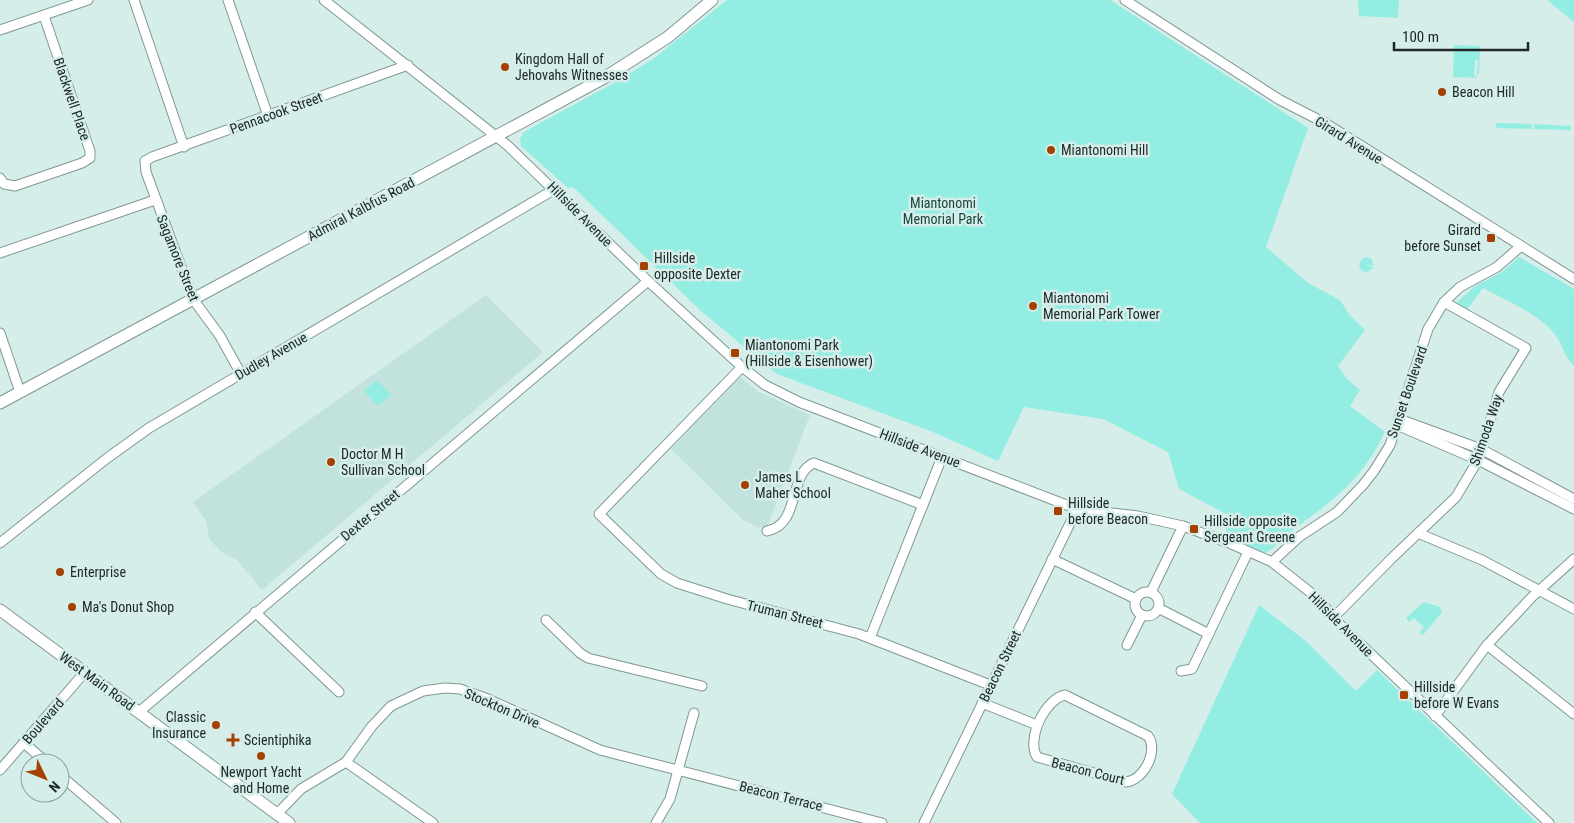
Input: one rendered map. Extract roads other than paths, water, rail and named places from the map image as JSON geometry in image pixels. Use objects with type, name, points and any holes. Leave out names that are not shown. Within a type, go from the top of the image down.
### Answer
[{"type":"main road","name":"Admiral Kalbfus Road","points":[[0,403],[625,66],[668,37],[712,0]]},
{"type":"main road","name":"West Main Road","points":[[0,610],[289,823]]},
{"type":"street","points":[[0,30],[88,0]]},
{"type":"street","points":[[134,0],[184,147]]},
{"type":"street","points":[[228,0],[268,116]]},
{"type":"street","name":"Hillside Avenue","points":[[324,0],[496,136],[555,189],[648,281],[764,385],[799,402],[1077,509],[1138,516],[1183,526],[1272,562],[1320,600],[1334,618],[1549,823]]},
{"type":"street","name":"Girard Avenue","points":[[1125,0],[1280,100],[1325,123],[1574,279]]},
{"type":"street","name":"Blackwell Place","points":[[0,178],[9,186],[82,164],[91,155],[44,16]]},
{"type":"street","name":"Pennacook Street","points":[[145,161],[408,66]]},
{"type":"street","name":"Sagamore Street","points":[[145,161],[146,172],[193,299],[220,336],[241,374]]},
{"type":"street","name":"Dudley Avenue","points":[[0,543],[106,459],[149,428],[555,189]]},
{"type":"street","points":[[0,253],[156,200]]},
{"type":"street","name":"Sunset Boulevard","points":[[1272,562],[1299,537],[1337,512],[1363,485],[1390,444],[1428,329],[1444,302],[1460,287],[1497,267],[1521,246]]},
{"type":"street","name":"Dexter Street","points":[[139,712],[648,281]]},
{"type":"street","name":"Shimoda Way","points":[[1334,618],[1456,497],[1478,460],[1499,392],[1526,348],[1444,302]]},
{"type":"street","points":[[0,333],[20,392]]},
{"type":"street","name":"Truman Street","points":[[742,367],[600,514],[657,570],[677,583],[727,600],[827,624],[870,638],[990,685]]},
{"type":"street","points":[[1398,422],[1481,449],[1574,499]]},
{"type":"street","points":[[1398,422],[1574,509]]},
{"type":"street","points":[[870,638],[942,457]]},
{"type":"street","points":[[767,531],[779,528],[785,521],[804,472],[814,463],[923,505]]},
{"type":"street","name":"Beacon Street","points":[[924,823],[1077,509]]},
{"type":"street","points":[[1152,592],[1183,526]]},
{"type":"street","points":[[1418,534],[1482,560],[1574,609]]},
{"type":"street","points":[[1181,671],[1192,669],[1248,552]]},
{"type":"street","points":[[1052,559],[1136,599]]},
{"type":"street","points":[[1435,716],[1488,645],[1538,591],[1574,559]]},
{"type":"street","points":[[1142,592],[1152,592],[1158,599],[1158,608],[1151,615],[1142,615],[1135,608],[1136,599],[1142,592]]},
{"type":"street","points":[[1158,608],[1209,634]]},
{"type":"street","points":[[255,612],[339,692]]},
{"type":"street","points":[[1127,645],[1142,615]]},
{"type":"street","points":[[546,620],[580,653],[588,658],[697,685]]},
{"type":"street","points":[[1488,645],[1574,714]]},
{"type":"street","name":"Boulevard","points":[[0,770],[85,672]]},
{"type":"street","name":"Stockton Drive","points":[[277,814],[301,789],[346,762],[372,726],[391,706],[423,691],[445,688],[488,698],[594,748],[678,771]]},
{"type":"street","name":"Beacon Court","points":[[1065,695],[1148,736],[1153,744],[1152,752],[1142,774],[1134,781],[1126,782],[1037,757],[1033,745],[1037,725],[1052,702],[1059,696],[1065,695]]},
{"type":"street","points":[[982,702],[1037,725]]},
{"type":"street","points":[[656,823],[670,799],[694,713]]},
{"type":"street","points":[[24,743],[36,753]]},
{"type":"street","points":[[346,762],[433,823]]},
{"type":"street","name":"Beacon Terrace","points":[[678,771],[882,823]]},
{"type":"street","points":[[70,784],[116,823]]},
{"type":"place","name":"Kingdom Hall of Jehovahs Witnesses","points":[[505,67]]},
{"type":"place","name":"Beacon Hill","points":[[1442,92]]},
{"type":"place","name":"Miantonomi Hill","points":[[1051,150]]},
{"type":"place","name":"Girard before Sunset","points":[[1491,238]]},
{"type":"place","name":"Hillside opposite Dexter","points":[[644,266]]},
{"type":"place","name":"Miantonomi Memorial Park Tower","points":[[1033,306]]},
{"type":"place","name":"Miantonomi Park (Hillside & Eisenhower)","points":[[735,353]]},
{"type":"place","name":"Doctor M H Sullivan School","points":[[331,462]]},
{"type":"place","name":"James L Maher School","points":[[745,485]]},
{"type":"place","name":"Hillside before Beacon","points":[[1058,511]]},
{"type":"place","name":"Hillside opposite Sergeant Greene","points":[[1194,529]]},
{"type":"place","name":"Enterprise","points":[[60,572]]},
{"type":"place","name":"Ma's Donut Shop","points":[[72,607]]},
{"type":"place","name":"Hillside before W Evans","points":[[1404,695]]},
{"type":"place","name":"Classic Insurance","points":[[216,725]]},
{"type":"place","name":"Scientiphika","points":[[233,740]]},
{"type":"place","name":"Newport Yacht and Home","points":[[261,756]]},
{"type":"park label","name":"Miantonomi Memorial Park","points":[[943,212]]}]
